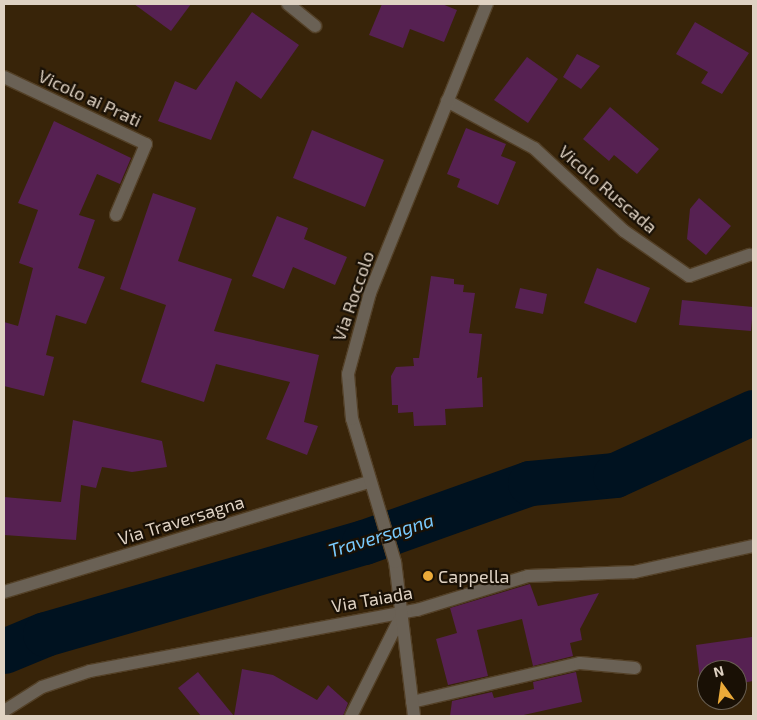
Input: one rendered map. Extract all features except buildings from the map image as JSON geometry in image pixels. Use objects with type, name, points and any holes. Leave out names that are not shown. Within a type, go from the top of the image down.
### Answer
[{"type":"street","points":[[288,4],[314,26]]},
{"type":"street","name":"Via Roccolo","points":[[414,716],[403,612],[395,562],[369,482],[348,398],[352,351],[370,293],[487,4]]},
{"type":"street","name":"Vicolo ai Prati","points":[[4,76],[146,144],[116,216]]},
{"type":"street","name":"Vicolo Ruscada","points":[[447,101],[534,148],[624,232],[689,276],[749,255]]},
{"type":"street","name":"Via Traversagna","points":[[4,592],[369,482]]},
{"type":"street","name":"Via Taiada","points":[[4,711],[42,687],[90,671],[403,612],[528,576],[634,572],[753,546]]},
{"type":"street","points":[[351,716],[374,679],[403,612]]},
{"type":"street","points":[[412,702],[580,663],[635,668]]},
{"type":"waterway","name":"Traversagna","points":[[4,651],[45,634],[364,542],[530,483],[615,475],[753,412]]},
{"type":"place","name":"Cappella","points":[[428,576]]}]
